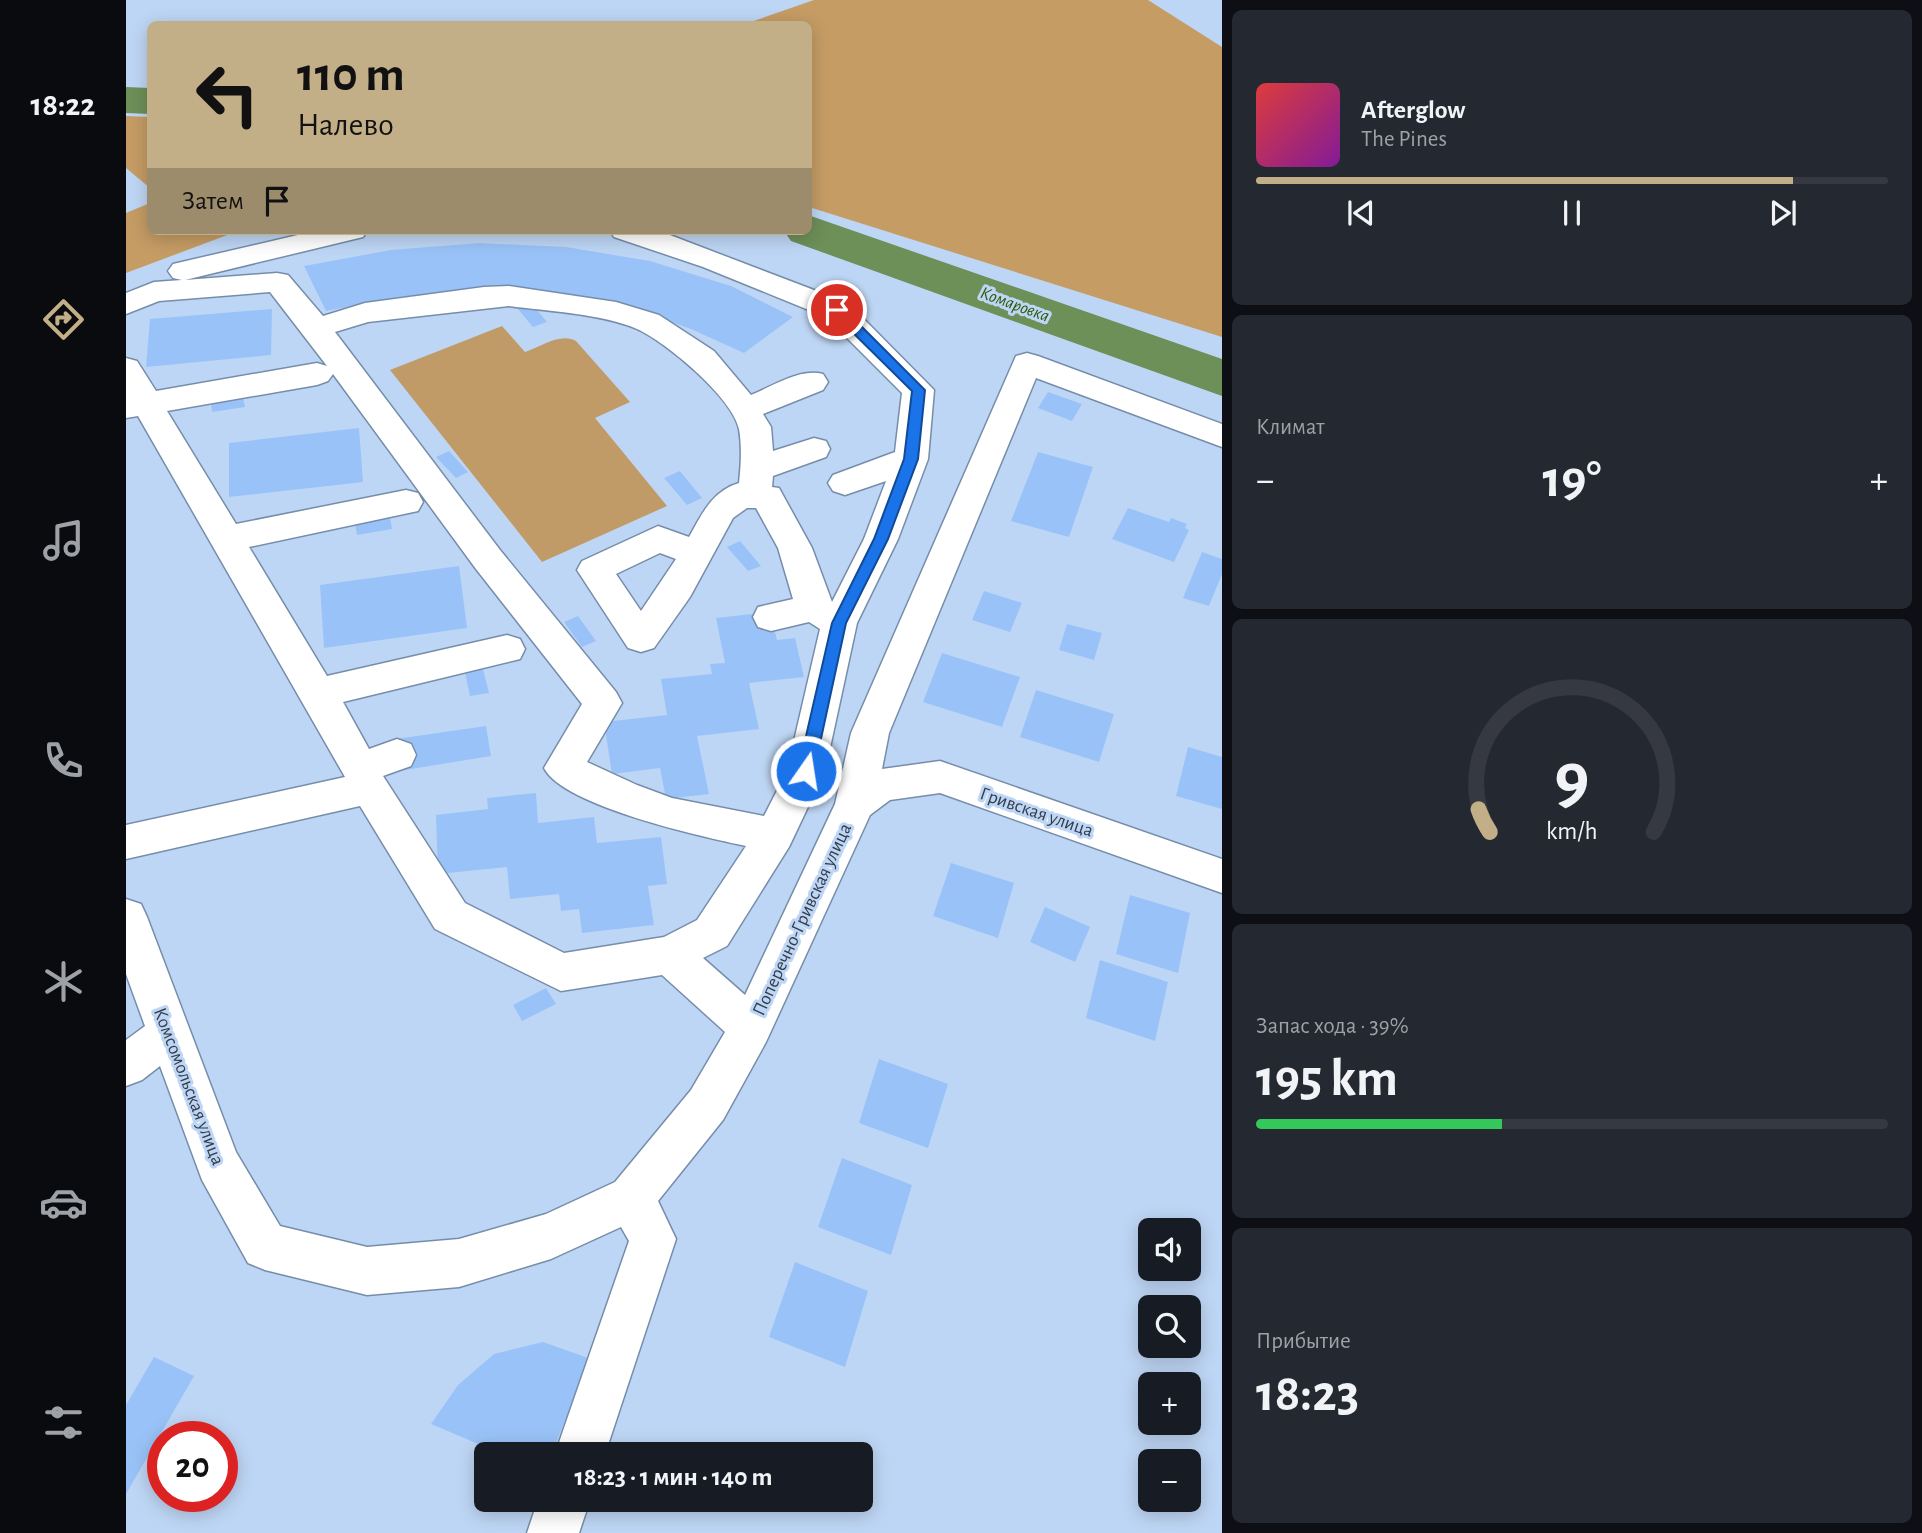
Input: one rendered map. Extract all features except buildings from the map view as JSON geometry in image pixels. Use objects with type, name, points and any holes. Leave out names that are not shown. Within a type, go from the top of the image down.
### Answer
[{"type":"street","points":[[140,298],[170,275],[188,269],[336,235]]},
{"type":"street","points":[[126,368],[136,406],[226,539],[318,693],[365,778],[450,916],[561,972],[670,955],[712,933],[775,835],[806,771],[826,616],[881,539],[911,459],[918,390],[837,310],[713,260],[640,235]]},
{"type":"street","points":[[140,298],[277,282],[316,328],[341,366],[524,607],[603,703],[563,768],[623,797],[673,814],[775,835]]},
{"type":"street","points":[[316,328],[365,313],[509,296],[616,312],[648,322],[703,358],[755,427],[756,483],[767,497],[795,548],[826,616]]},
{"type":"street","name":"Поперечно-Гривская улица","points":[[631,1198],[707,1105],[751,1028],[855,804],[870,733],[1027,363],[1222,436]]},
{"type":"street","points":[[136,406],[317,374]]},
{"type":"street","points":[[744,410],[812,382]]},
{"type":"street","points":[[697,553],[721,509],[756,483],[814,449]]},
{"type":"street","points":[[845,483],[911,459]]},
{"type":"street","points":[[226,539],[406,502]]},
{"type":"street","points":[[771,617],[826,616]]},
{"type":"street","points":[[318,693],[507,649]]},
{"type":"street","points":[[126,842],[365,778],[397,755]]},
{"type":"street","name":"Гривская улица","points":[[855,804],[881,785],[940,777],[1222,876]]},
{"type":"street","name":"Комсомольская улица","points":[[126,917],[218,1164],[265,1246],[367,1271],[459,1262],[551,1237],[631,1198]]},
{"type":"street","points":[[670,955],[751,1028]]},
{"type":"street","points":[[126,1066],[169,1033]]},
{"type":"street","points":[[584,1442],[653,1239],[631,1198]]},
{"type":"street","points":[[553,1533],[560,1512]]},
{"type":"shaded area","points":[[814,0],[1148,0],[1222,47],[1222,337],[812,208],[812,21],[754,21]]},
{"type":"shaded area","points":[[126,116],[147,117],[147,186],[126,168]]},
{"type":"shaded area","points":[[147,204],[147,235],[227,235],[126,273],[126,213]]},
{"type":"shaded area","points":[[502,326],[525,352],[557,339],[576,341],[630,402],[595,418],[667,506],[542,562],[390,370]]},
{"type":"waterway","name":"Комаровка","points":[[126,100],[147,101]]},
{"type":"waterway","name":"Комаровка","points":[[812,231],[1222,378]]},
{"type":"route","points":[[806,771],[839,623],[881,539],[911,459],[918,390],[837,310]]}]
